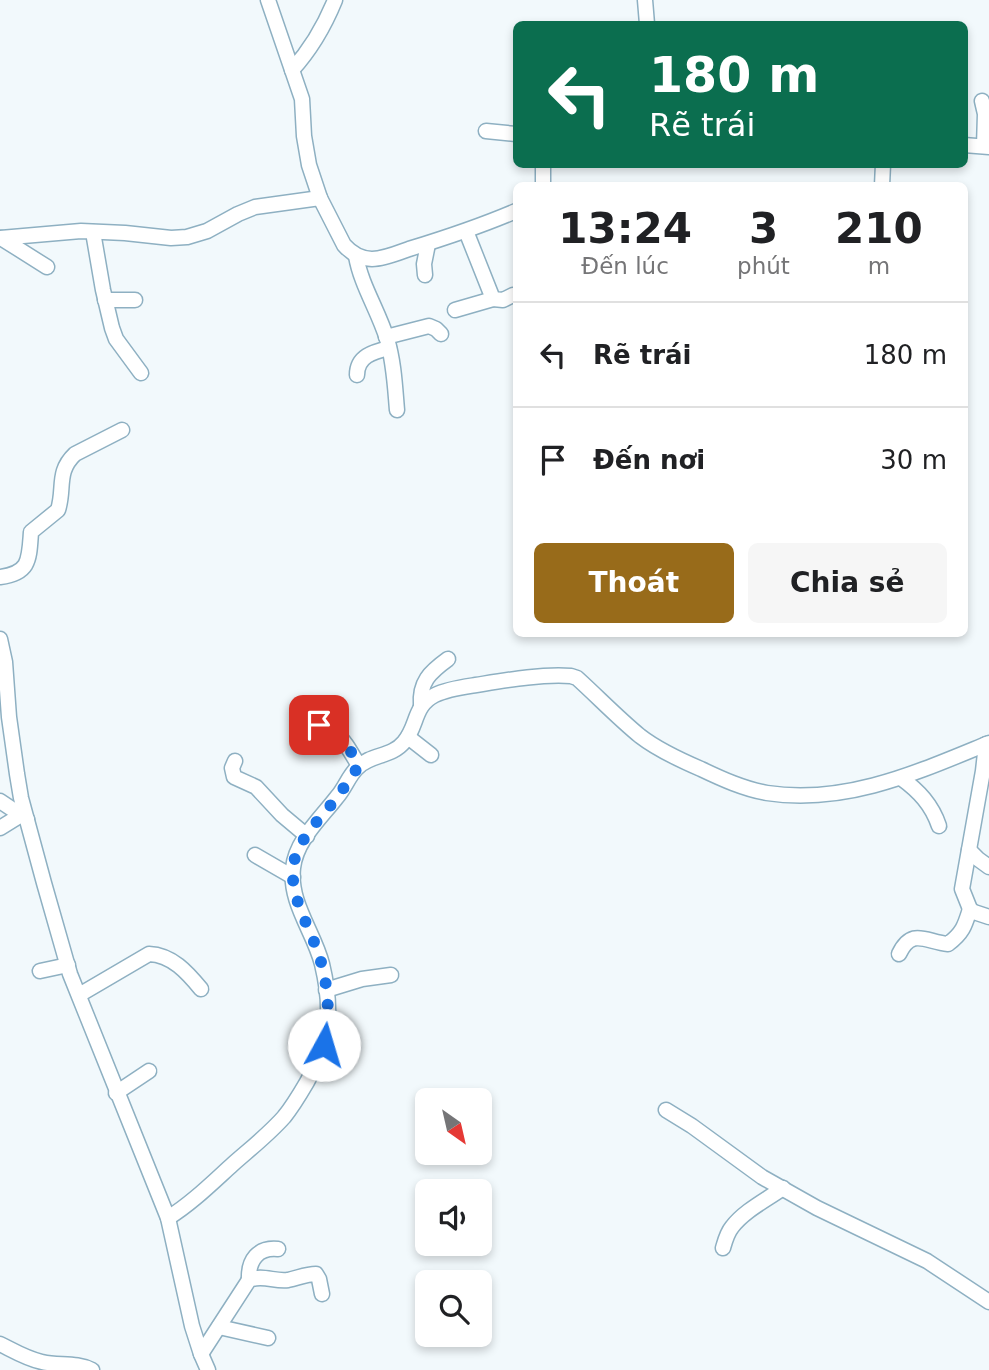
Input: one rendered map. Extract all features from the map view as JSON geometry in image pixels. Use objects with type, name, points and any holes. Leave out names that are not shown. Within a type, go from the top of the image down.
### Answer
[{"type":"street","points":[[268,0],[302,99],[309,165],[320,198],[344,245],[356,256],[381,258],[421,241],[466,231],[513,212]]},
{"type":"street","points":[[292,70],[321,32],[335,0]]},
{"type":"street","points":[[645,0],[647,21]]},
{"type":"street","points":[[968,145],[986,146],[982,102]]},
{"type":"street","points":[[486,131],[513,134]]},
{"type":"street","points":[[1,238],[93,232],[187,237],[256,207],[320,198]]},
{"type":"street","points":[[466,231],[493,299]]},
{"type":"street","points":[[93,232],[105,300],[116,339],[141,373]]},
{"type":"street","points":[[1,238],[47,267]]},
{"type":"street","points":[[421,241],[425,275]]},
{"type":"street","points":[[356,256],[360,273],[388,342],[397,410]]},
{"type":"street","points":[[455,310],[493,299],[503,300],[513,295]]},
{"type":"street","points":[[105,300],[135,300]]},
{"type":"street","points":[[357,375],[357,367],[364,358],[388,342],[429,326],[442,334]]},
{"type":"street","points":[[0,577],[21,571],[27,563],[31,532],[58,510],[63,469],[69,460],[75,454],[122,430]]},
{"type":"street","points":[[0,639],[24,817],[68,965],[116,1093],[168,1218],[192,1326],[208,1370]]},
{"type":"street","points":[[168,1218],[194,1200],[281,1120],[309,1077],[324,1045],[328,1017],[320,957],[300,909],[293,877],[295,856],[359,766],[389,754],[402,745],[421,706],[422,686],[428,676],[448,659]]},
{"type":"street","points":[[421,706],[434,695],[466,687],[505,680],[572,676],[656,747],[724,780],[767,793],[812,794],[874,786],[901,778],[987,743]]},
{"type":"street","points":[[307,723],[334,730],[343,738],[359,766]]},
{"type":"street","points":[[408,737],[431,755]]},
{"type":"street","points":[[987,743],[962,889],[970,909],[989,917]]},
{"type":"street","points":[[236,761],[232,768],[234,777],[256,787],[282,815],[307,836]]},
{"type":"street","points":[[901,778],[926,801],[939,826]]},
{"type":"street","points":[[0,801],[24,817]]},
{"type":"street","points":[[0,828],[24,817]]},
{"type":"street","points":[[969,850],[989,867]]},
{"type":"street","points":[[255,855],[293,877]]},
{"type":"street","points":[[899,954],[904,944],[914,938],[922,937],[948,944],[958,937],[964,928],[970,909]]},
{"type":"street","points":[[79,995],[149,954],[160,955],[180,966],[201,989]]},
{"type":"street","points":[[40,971],[68,965]]},
{"type":"street","points":[[326,990],[362,979],[391,975]]},
{"type":"street","points":[[116,1093],[149,1070]]},
{"type":"street","points":[[666,1110],[762,1177],[817,1208],[926,1261],[989,1302]]},
{"type":"street","points":[[723,1248],[732,1226],[783,1188]]},
{"type":"street","points":[[201,1354],[249,1280],[250,1267],[258,1254],[266,1249],[278,1249]]},
{"type":"street","points":[[249,1280],[258,1277],[284,1280],[316,1274],[322,1294]]},
{"type":"street","points":[[219,1327],[268,1338]]},
{"type":"street","points":[[0,1344],[30,1359],[78,1365],[92,1370]]},
{"type":"route","points":[[319,725],[334,730],[343,738],[359,766],[299,848],[292,869],[296,897],[322,965],[328,1017],[324,1045]]}]
